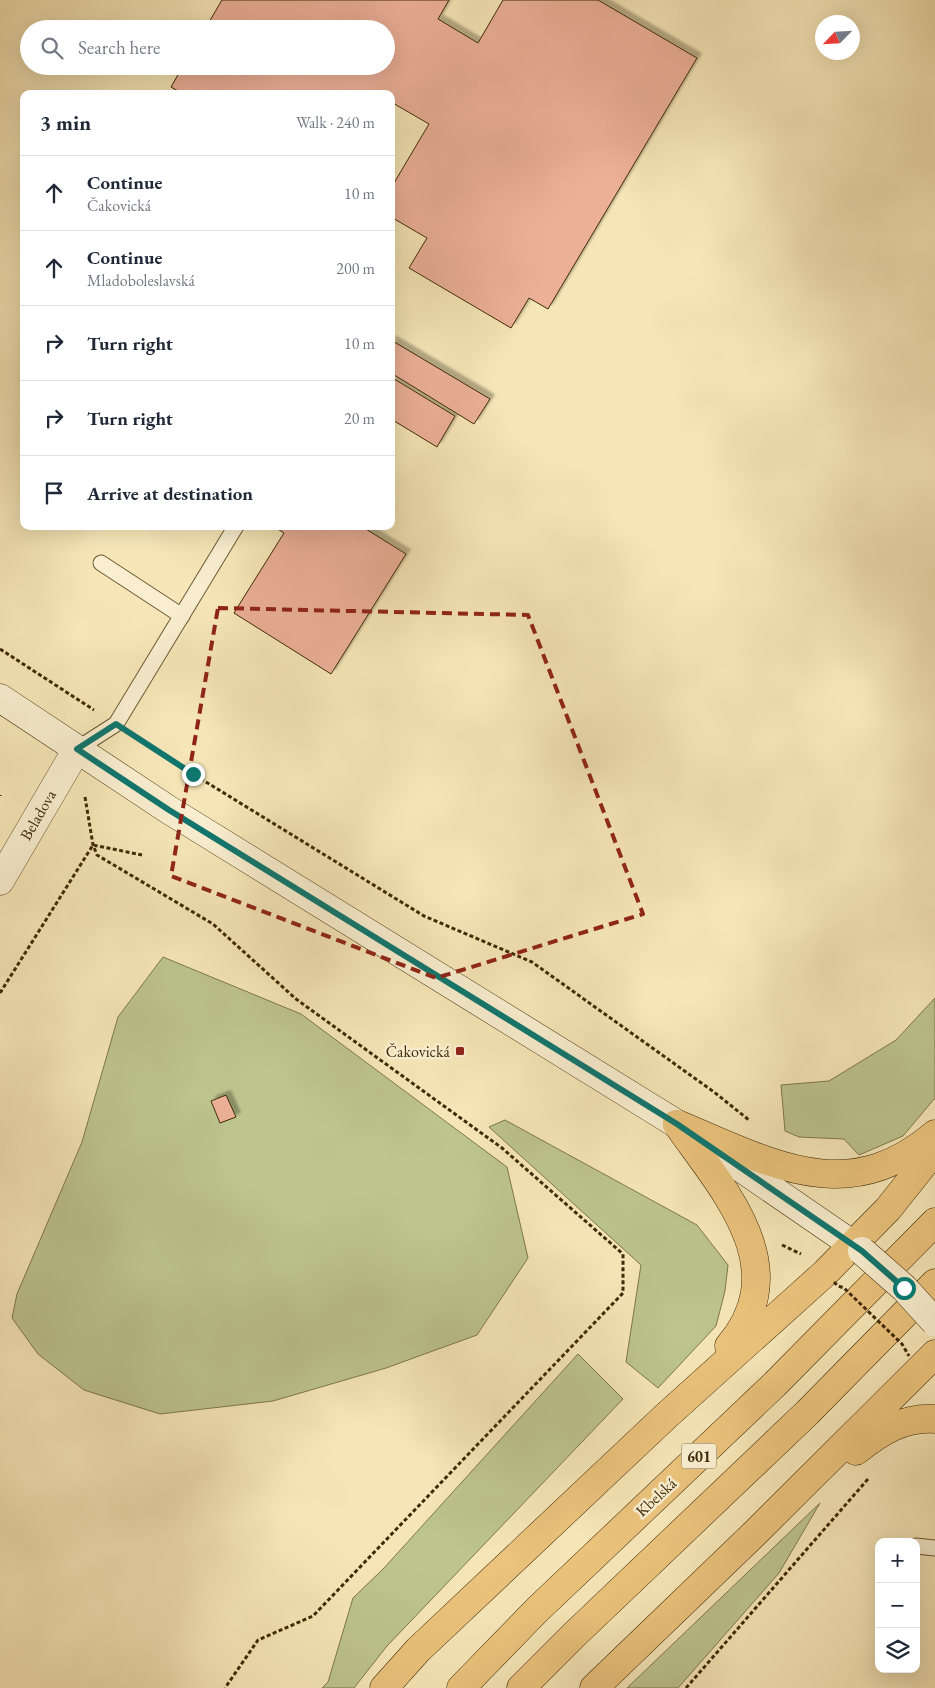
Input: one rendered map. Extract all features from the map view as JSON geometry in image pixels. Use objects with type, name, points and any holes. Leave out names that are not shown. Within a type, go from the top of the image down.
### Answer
[{"type":"highway","points":[[677,1124],[768,1161],[824,1175],[855,1173],[882,1166],[909,1154],[935,1134]]},
{"type":"highway","points":[[666,1416],[735,1338],[746,1321],[754,1303],[756,1286],[755,1263],[739,1214],[677,1124]]},
{"type":"highway","points":[[384,1688],[418,1650],[666,1416],[825,1273],[857,1248],[935,1150]]},
{"type":"highway","name":"Kbelská","points":[[461,1688],[538,1609],[775,1384],[935,1222]]},
{"type":"highway","name":"601","points":[[521,1688],[807,1413],[935,1283]]},
{"type":"highway","points":[[594,1688],[754,1534],[922,1355]]},
{"type":"highway","points":[[754,1534],[880,1433],[896,1424],[913,1420],[935,1420]]},
{"type":"main road","points":[[0,698],[169,810],[677,1124],[857,1248],[904,1288],[935,1322]]},
{"type":"main road","name":"Beladova","points":[[0,880],[77,749]]},
{"type":"lane","points":[[77,749],[116,724],[234,530]]},
{"type":"lane","points":[[101,563],[182,616]]},
{"type":"lane","points":[[920,1546],[935,1548]]},
{"type":"path","points":[[0,650],[193,774],[424,916],[532,962],[714,1092],[751,1122]]},
{"type":"path","points":[[77,749],[93,846],[97,855],[213,924],[296,999],[502,1148],[622,1254],[623,1293],[313,1616],[258,1640],[225,1688]]},
{"type":"path","points":[[93,846],[142,855]]},
{"type":"path","points":[[0,993],[93,846]]},
{"type":"path","points":[[774,1240],[807,1258]]},
{"type":"path","points":[[834,1282],[844,1288],[902,1344],[922,1355]]},
{"type":"path","points":[[686,1688],[870,1475]]},
{"type":"highlighted area","points":[[218,608],[528,615],[643,914],[436,978],[171,876]]},
{"type":"green space","points":[[163,957],[301,1014],[507,1167],[528,1258],[477,1335],[386,1368],[273,1401],[160,1414],[84,1390],[38,1354],[12,1318],[17,1294],[82,1142],[118,1017]]},
{"type":"green space","points":[[935,998],[935,1098],[903,1136],[859,1155],[844,1139],[799,1137],[785,1131],[781,1085],[829,1081],[896,1040]]},
{"type":"green space","points":[[505,1120],[697,1225],[728,1265],[725,1291],[716,1326],[658,1388],[626,1362],[641,1265],[489,1127]]},
{"type":"green space","points":[[578,1354],[623,1399],[387,1646],[354,1688],[322,1688],[328,1682],[353,1598],[384,1568]]},
{"type":"green space","points":[[820,1503],[779,1573],[678,1688],[627,1688]]},
{"type":"building","points":[[222,0],[449,0],[438,19],[478,43],[503,0],[598,0],[697,58],[548,309],[529,298],[511,328],[409,268],[427,238],[395,219],[395,181],[429,124],[395,104],[395,90],[176,90],[171,87],[178,75],[395,75],[395,20],[210,20]]},
{"type":"building","points":[[395,342],[490,399],[474,424],[395,375]]},
{"type":"building","points":[[395,379],[455,416],[437,447],[395,421]]},
{"type":"building","points":[[279,530],[367,530],[406,554],[331,674],[234,613],[284,533]]},
{"type":"building","points":[[226,1095],[236,1117],[220,1123],[211,1101]]},
{"type":"place","name":"Čakovická","points":[[460,1051]]},
{"type":"route","points":[[193,774],[116,724],[77,749],[169,810],[677,1124],[862,1251],[904,1288]]}]
